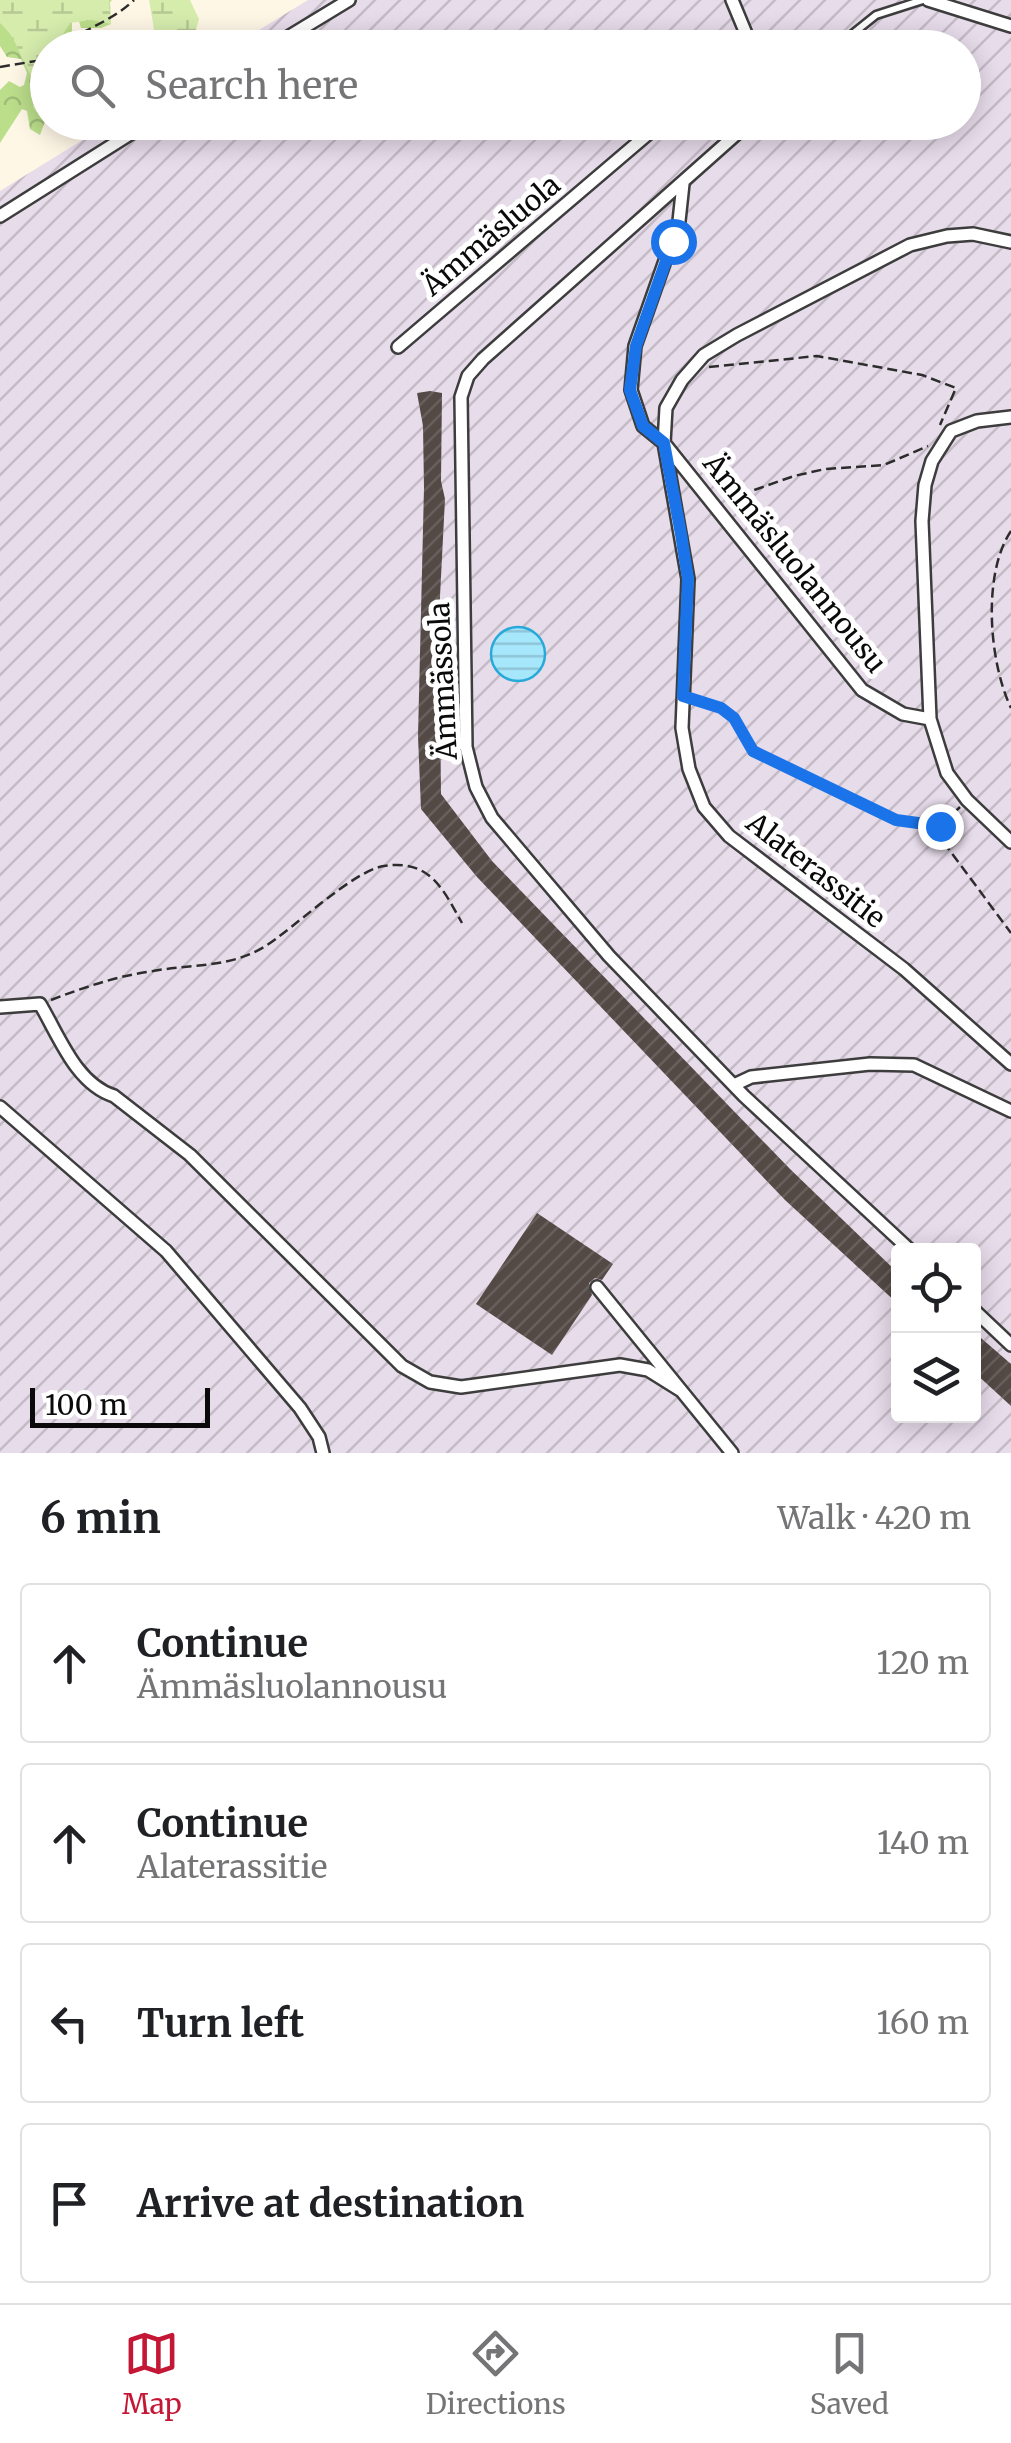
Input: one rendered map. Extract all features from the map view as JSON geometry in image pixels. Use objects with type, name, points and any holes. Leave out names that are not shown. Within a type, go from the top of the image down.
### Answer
[{"type":"street","points":[[300,30],[350,0]]},
{"type":"street","points":[[732,0],[744,30]]},
{"type":"street","points":[[925,0],[1011,26]]},
{"type":"street","points":[[0,216],[120,140]]},
{"type":"street","name":"Ämmäsluola","points":[[398,347],[641,140]]},
{"type":"street","name":"Ämmässola","points":[[731,140],[468,376],[461,397],[466,747],[476,787],[492,818],[609,956],[734,1085],[903,1243]]},
{"type":"street","name":"Ämmäsluolannousu","points":[[683,184],[678,221],[636,346],[630,390],[643,426],[664,443],[862,690],[903,714],[930,720]]},
{"type":"street","name":"Alaterassitie","points":[[1011,242],[973,234],[910,245],[737,335],[704,355],[692,369],[666,408],[664,443],[688,579],[682,728],[688,768],[704,807],[729,836],[904,969],[1011,1064]]},
{"type":"street","points":[[1011,416],[977,420],[940,436],[925,485],[922,520],[930,720],[947,773],[967,800],[1011,842]]},
{"type":"street","points":[[0,1008],[40,1004],[87,1081],[100,1092],[114,1096],[190,1155],[402,1366],[430,1382],[461,1387],[620,1365],[648,1370],[680,1390]]},
{"type":"street","points":[[734,1085],[751,1077],[870,1064],[914,1064],[1011,1111]]},
{"type":"street","points":[[0,1107],[166,1251],[300,1408],[319,1437],[323,1453]]},
{"type":"street","points":[[597,1287],[732,1453]]},
{"type":"street","points":[[981,1317],[1011,1345]]},
{"type":"lane","points":[[857,30],[876,15],[925,0]]},
{"type":"path","points":[[86,30],[117,17],[134,0]]},
{"type":"path","points":[[0,67],[30,62]]},
{"type":"path","points":[[692,369],[816,356],[922,375],[956,388],[940,436],[884,465],[794,476],[715,505]]},
{"type":"path","points":[[1011,531],[997,559],[992,618],[1003,692],[1011,708]]},
{"type":"path","points":[[683,696],[721,708],[734,718],[753,751],[896,820],[940,826]]},
{"type":"path","points":[[967,800],[940,826],[939,836],[1011,934]]},
{"type":"path","points":[[40,1004],[99,982],[155,970],[225,964],[262,948],[344,887],[382,866],[417,868],[437,879],[462,923]]},
{"type":"shaded area","points":[[308,0],[1011,0],[1011,1453],[0,1453],[0,191],[82,140],[981,140],[981,30],[259,30]]},
{"type":"green space","points":[[0,0],[112,0],[111,24],[101,28],[81,28],[78,18],[72,17],[72,30],[30,30],[30,129],[27,111],[22,109],[0,143],[0,90],[9,81],[24,85],[27,73],[21,59],[7,57],[0,46]]},
{"type":"green space","points":[[0,0],[109,0],[111,24],[92,20],[70,23],[66,30],[30,30],[30,73],[12,37],[0,23]]},
{"type":"green space","points":[[149,0],[190,0],[199,19],[196,30],[154,30]]},
{"type":"water","points":[[518,627],[537,635],[545,654],[537,673],[518,681],[499,673],[491,654],[499,635]]},
{"type":"building","points":[[417,393],[442,393],[441,481],[445,499],[439,616],[441,794],[492,861],[790,1169],[891,1266],[891,1298],[785,1200],[477,877],[421,809],[418,736],[424,488],[423,426]]},
{"type":"building","points":[[537,1213],[613,1264],[602,1280],[595,1278],[589,1283],[592,1295],[552,1355],[476,1304]]},
{"type":"building","points":[[981,1338],[1011,1364],[1011,1406],[981,1378]]},
{"type":"route","points":[[673,241],[636,346],[630,390],[643,426],[664,443],[681,534],[688,579],[683,696],[721,708],[734,718],[753,751],[896,820],[940,826]]}]
